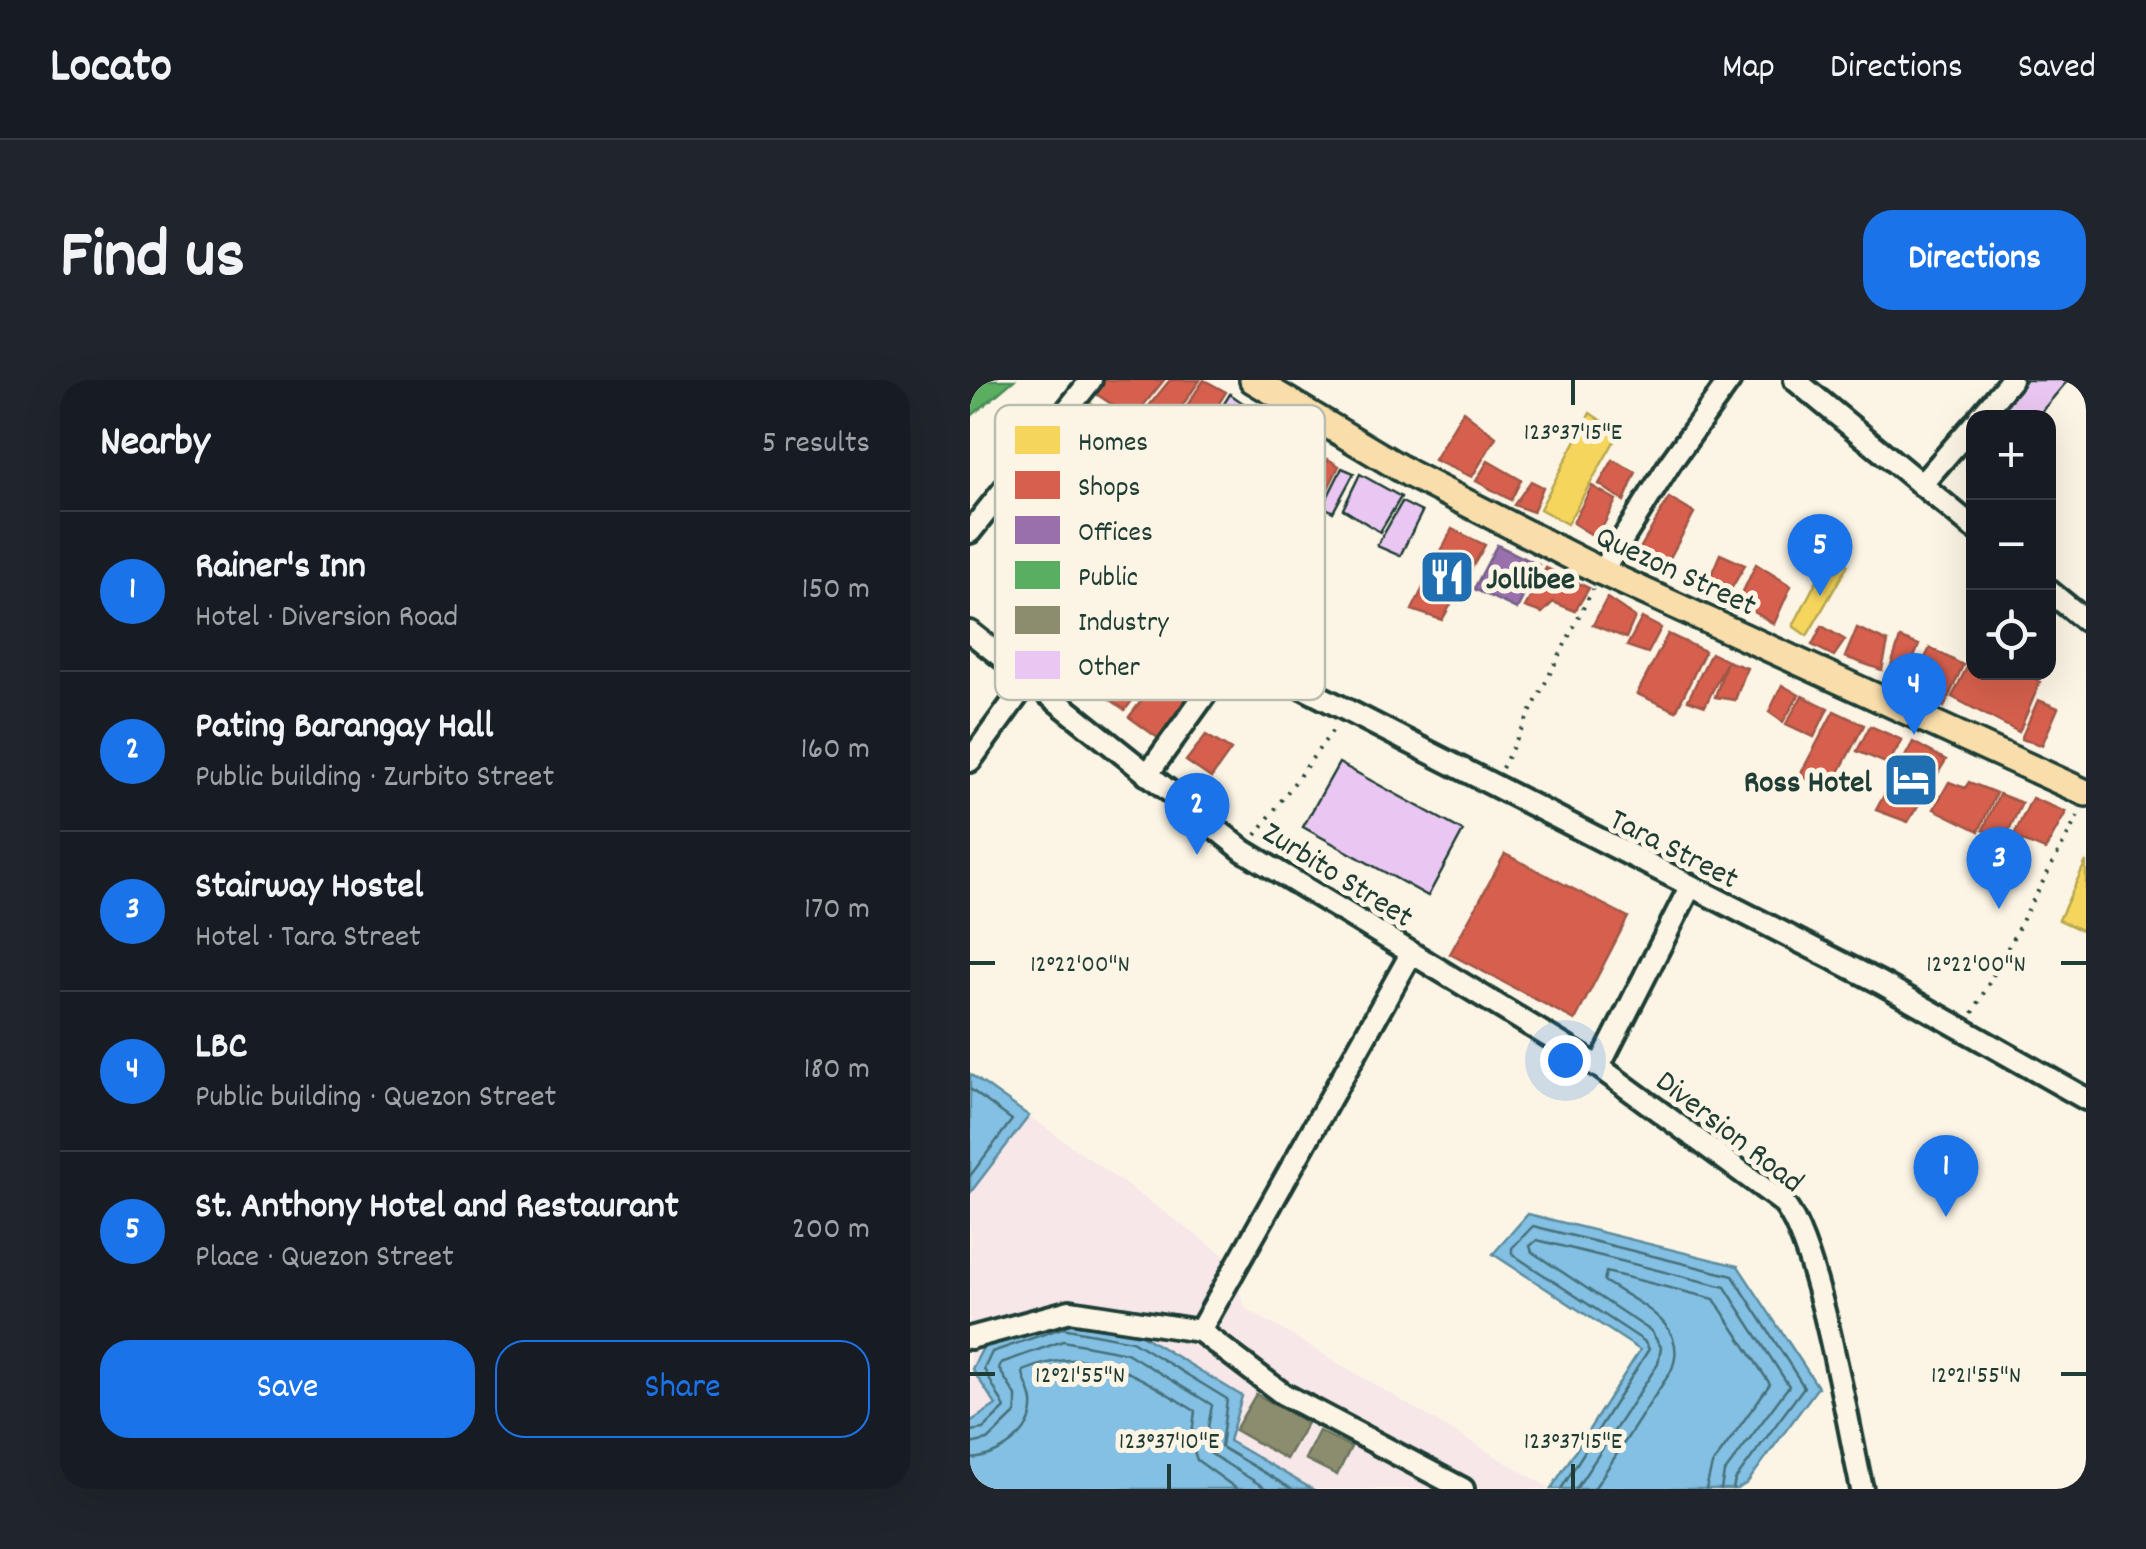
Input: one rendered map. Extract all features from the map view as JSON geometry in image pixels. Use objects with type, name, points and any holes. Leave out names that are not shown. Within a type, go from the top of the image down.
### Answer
[{"type":"main road","name":"Quezon Street","points":[[1252,380],[1294,405]]},
{"type":"main road","name":"Quezon Street","points":[[1325,423],[1410,474],[1602,572],[2086,792]]},
{"type":"street","points":[[1071,405],[1091,380]]},
{"type":"street","points":[[1602,572],[1671,462],[1730,380]]},
{"type":"street","points":[[1794,380],[1966,522]]},
{"type":"street","points":[[1986,410],[2011,380]]},
{"type":"street","points":[[1921,485],[1966,433]]},
{"type":"street","points":[[970,532],[995,501]]},
{"type":"street","points":[[2056,597],[2086,622]]},
{"type":"street","name":"Zurbito Street","points":[[970,632],[995,653]]},
{"type":"street","points":[[970,762],[1014,700]]},
{"type":"street","name":"Zurbito Street","points":[[1052,700],[1244,851],[1599,1066]]},
{"type":"street","points":[[1148,775],[1201,700]]},
{"type":"street","name":"Tara Street","points":[[1319,700],[1881,983],[2086,1100]]},
{"type":"street","points":[[1599,1066],[1689,889]]},
{"type":"street","points":[[1200,1331],[1411,954]]},
{"type":"street","name":"Diversion Road","points":[[1599,1066],[1770,1192],[1796,1220],[1813,1272],[1862,1489]]},
{"type":"street","points":[[970,1338],[1070,1312],[1200,1331],[1283,1394],[1463,1489]]},
{"type":"path","points":[[1492,786],[1602,572]]},
{"type":"path","points":[[1244,851],[1345,713]]},
{"type":"path","points":[[1964,1031],[2086,801]]},
{"type":"shaded area","points":[[1029,1116],[1230,1259],[1245,1308],[1551,1489],[1312,1489],[1228,1441],[972,1370],[996,1405],[970,1422],[970,1193]]},
{"type":"water","points":[[970,1074],[1029,1116],[970,1193]]},
{"type":"water","points":[[1528,1214],[1738,1266],[1818,1387],[1747,1483],[1737,1489],[1551,1489],[1640,1350],[1493,1254]]},
{"type":"water","points":[[1062,1317],[1136,1332],[1242,1396],[1229,1441],[1312,1489],[970,1489],[970,1422],[996,1405],[972,1369],[985,1344]]},
{"type":"building: Homes","points":[[1590,413],[1619,433],[1567,524],[1540,509]]},
{"type":"building: Homes","points":[[1830,555],[1848,565],[1807,636],[1793,626]]},
{"type":"building: Homes","points":[[2086,861],[2086,925],[2083,931],[2059,920]]},
{"type":"building: Shops","points":[[1099,380],[1164,380],[1144,405],[1113,405],[1090,390]]},
{"type":"building: Shops","points":[[1170,380],[1200,380],[1182,405],[1150,405]]},
{"type":"building: Shops","points":[[1204,380],[1226,392],[1218,405],[1187,405]]},
{"type":"building: Shops","points":[[1463,411],[1496,437],[1472,477],[1434,460]]},
{"type":"building: Shops","points":[[1328,459],[1339,466],[1325,495]]},
{"type":"building: Shops","points":[[1613,460],[1636,472],[1624,501],[1599,484]]},
{"type":"building: Shops","points":[[1488,461],[1521,480],[1511,500],[1476,481]]},
{"type":"building: Shops","points":[[1531,481],[1543,487],[1533,512],[1514,505]]},
{"type":"building: Shops","points":[[1592,486],[1616,500],[1597,538],[1573,523]]},
{"type":"building: Shops","points":[[1669,498],[1694,513],[1665,567],[1637,554]]},
{"type":"building: Shops","name":"Jollibee","points":[[1452,529],[1485,545],[1442,620],[1412,610]]},
{"type":"building: Shops","points":[[1720,554],[1745,565],[1727,596],[1706,587]]},
{"type":"building: Shops","points":[[1756,564],[1791,586],[1774,624],[1738,602]]},
{"type":"building: Shops","points":[[1546,568],[1589,588],[1575,611],[1553,602],[1542,613],[1525,607]]},
{"type":"building: Shops","points":[[1607,598],[1635,617],[1626,638],[1593,625]]},
{"type":"building: Shops","points":[[1642,618],[1661,628],[1648,653],[1627,646]]},
{"type":"building: Shops","points":[[1822,626],[1845,640],[1834,656],[1812,645]]},
{"type":"building: Shops","points":[[1857,628],[1888,642],[1882,670],[1845,657]]},
{"type":"building: Shops","points":[[1668,634],[1705,651],[1676,711],[1637,694]]},
{"type":"building: Shops","points":[[1900,638],[1919,645],[1905,679],[1888,675]]},
{"type":"building: Shops","points":[[1930,648],[1963,665],[1944,707],[1910,688]]},
{"type":"building: Shops","points":[[1711,653],[1727,661],[1705,706],[1688,700]]},
{"type":"building: Shops","points":[[1727,661],[1747,668],[1735,700],[1715,697]]},
{"type":"building: Shops","points":[[1966,669],[1966,680],[2040,682],[2019,732],[1952,697]]},
{"type":"building: Shops","points":[[1782,685],[1799,695],[1783,722],[1769,712]]},
{"type":"building: Shops","points":[[1802,696],[1828,708],[1814,737],[1786,724]]},
{"type":"building: Shops","points":[[1111,700],[1133,700],[1125,710]]},
{"type":"building: Shops","points":[[1142,700],[1187,700],[1158,738],[1129,717]]},
{"type":"building: Shops","points":[[2038,700],[2058,708],[2042,745],[2021,739]]},
{"type":"building: Shops","points":[[1834,711],[1864,725],[1829,791],[1800,775]]},
{"type":"building: Shops","points":[[1870,726],[1902,740],[1888,764],[1857,751]]},
{"type":"building: Shops","points":[[1206,735],[1231,750],[1211,778],[1186,761]]},
{"type":"building: Shops","points":[[1913,742],[1946,760],[1908,822],[1876,810]]},
{"type":"building: Shops","points":[[1949,782],[1965,788],[1969,782],[1996,793],[1979,831],[1934,809]]},
{"type":"building: Shops","points":[[1999,794],[2022,803],[2005,838],[1983,830]]},
{"type":"building: Shops","points":[[2032,798],[2066,812],[2045,850],[2013,837]]},
{"type":"building: Shops","points":[[1505,854],[1628,917],[1575,1020],[1450,954]]},
{"type":"building: Offices","points":[[1497,545],[1539,565],[1517,609],[1474,589]]},
{"type":"building: Public","points":[[970,380],[1014,380],[970,417]]},
{"type":"building: Industry","points":[[1256,1394],[1307,1423],[1286,1459],[1235,1430]]},
{"type":"building: Industry","points":[[1319,1431],[1351,1447],[1337,1475],[1305,1459]]},
{"type":"building: Other","points":[[2025,380],[2068,380],[2043,410],[2001,410]]},
{"type":"building: Other","points":[[1230,394],[1246,405],[1223,405]]},
{"type":"building: Other","points":[[1342,468],[1354,473],[1333,512],[1325,507]]},
{"type":"building: Other","points":[[1360,474],[1401,497],[1380,532],[1343,509]]},
{"type":"building: Other","points":[[1402,502],[1422,512],[1400,556],[1377,546]]},
{"type":"building: Other","points":[[1339,763],[1463,831],[1428,896],[1303,827]]},
{"type":"place","name":"Jollibee","points":[[1447,577]]},
{"type":"place","name":"St. Anthony Hotel and Restaurant","points":[[1820,596]]},
{"type":"place","name":"LBC","points":[[1914,735]]},
{"type":"place","name":"Ross Hotel","points":[[1911,780]]},
{"type":"place","name":"Pating Barangay Hall","points":[[1197,855]]},
{"type":"place","name":"Stairway Hostel","points":[[1999,909]]},
{"type":"place","name":"Rainer's Inn","points":[[1946,1217]]}]
